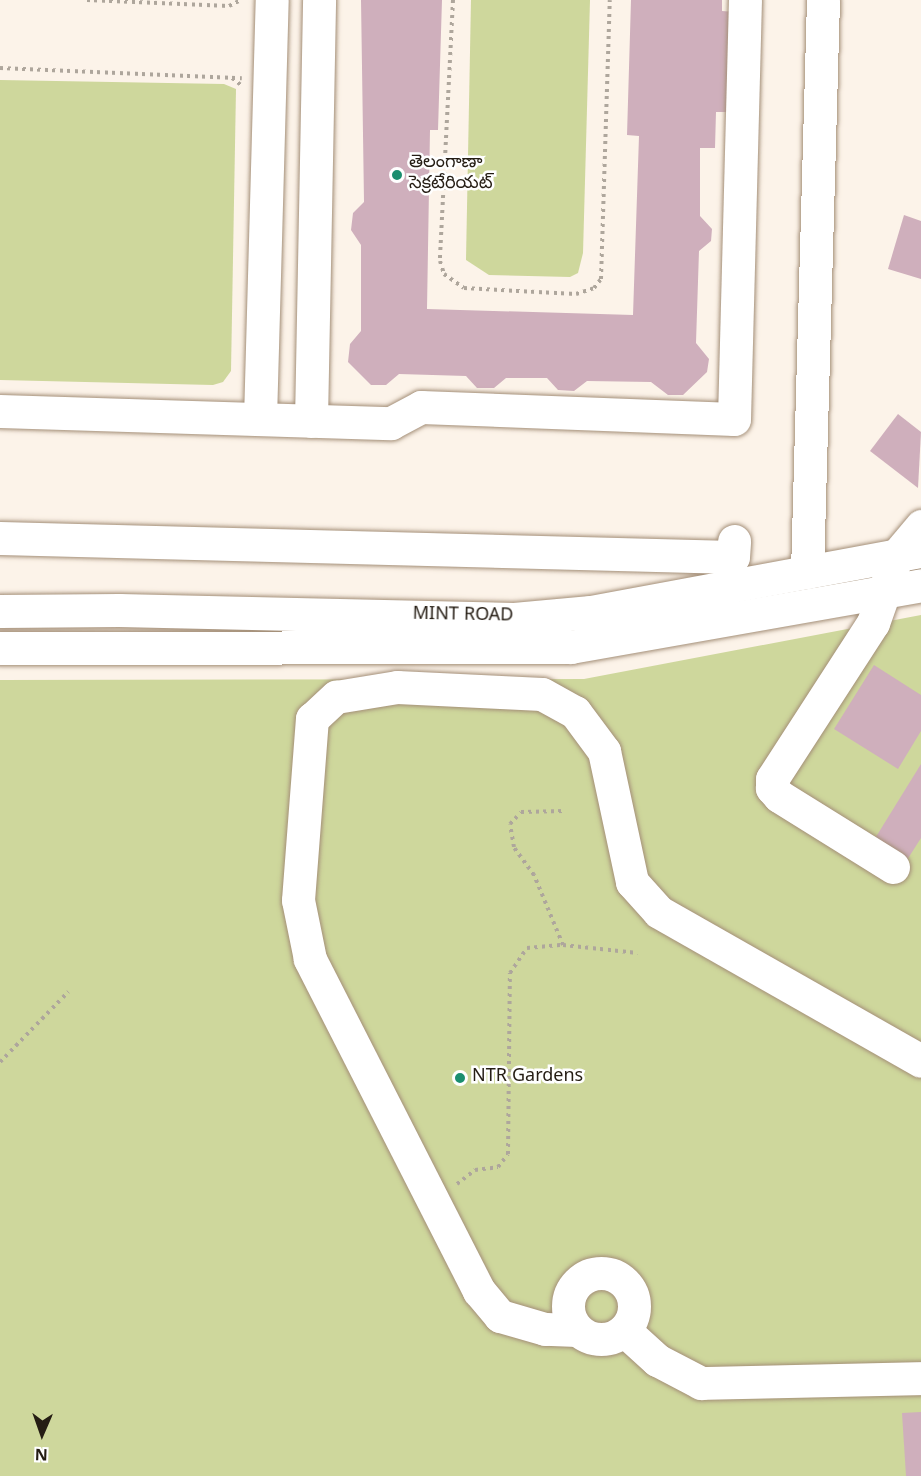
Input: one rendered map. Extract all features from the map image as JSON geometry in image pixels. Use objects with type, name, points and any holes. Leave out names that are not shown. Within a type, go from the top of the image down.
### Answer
[{"type":"street","points":[[260,418],[257,86],[272,0]]},
{"type":"street","points":[[310,421],[320,0]]},
{"type":"street","points":[[0,411],[391,423],[421,407],[734,419],[745,0]]},
{"type":"street","points":[[807,572],[823,0]]},
{"type":"street","points":[[892,867],[779,796],[772,788],[772,779],[873,623],[885,592],[909,553],[921,526]]},
{"type":"street","points":[[0,538],[313,539],[586,545],[733,557],[734,541]]},
{"type":"street","name":"MINT ROAD","points":[[0,611],[119,610],[514,619],[591,612],[909,553]]},
{"type":"street","name":"MINT ROAD","points":[[0,648],[572,646],[921,585]]},
{"type":"street","points":[[577,1330],[567,1306],[570,1293],[578,1282],[602,1273],[625,1283],[632,1294],[632,1319],[624,1330],[600,1340],[577,1330],[545,1329],[500,1316],[479,1291],[308,949],[298,900],[312,719],[336,697],[397,687],[542,694],[574,712],[604,751],[632,882],[659,912],[921,1061]]},
{"type":"street","points":[[624,1330],[657,1360],[701,1383],[921,1378]]},
{"type":"path","points":[[87,0],[229,6],[241,0]]},
{"type":"path","points":[[453,0],[440,261],[444,274],[464,288],[576,294],[594,288],[601,279],[610,0]]},
{"type":"path","points":[[0,68],[232,78],[257,86]]},
{"type":"path","points":[[232,78],[257,86]]},
{"type":"path","points":[[563,945],[534,875],[514,847],[510,824],[521,812],[564,811]]},
{"type":"path","points":[[444,1218],[458,1181],[475,1170],[498,1167],[508,1154],[510,973],[527,948],[563,945],[638,953]]},
{"type":"path","points":[[0,1062],[68,992]]},
{"type":"green space","points":[[471,0],[590,0],[583,253],[578,273],[570,277],[489,275],[466,260]]},
{"type":"green space","points":[[0,80],[224,84],[236,89],[231,371],[223,382],[213,385],[0,380]]},
{"type":"green space","name":"NTR Gardens","points":[[921,615],[921,1476],[0,1476],[0,680],[584,679]]},
{"type":"building","name":"తెలంగాణా సెక్రటేరియట్","points":[[361,0],[442,0],[438,130],[430,130],[427,309],[633,315],[639,136],[627,135],[631,0],[722,0],[722,11],[736,12],[733,112],[716,112],[715,148],[700,148],[700,216],[712,229],[711,241],[699,251],[696,343],[709,359],[707,372],[683,395],[668,395],[651,382],[587,381],[574,391],[558,390],[547,378],[506,378],[494,388],[477,388],[466,376],[399,374],[386,385],[371,385],[348,362],[350,344],[361,331],[361,245],[351,230],[353,213],[364,202]]},
{"type":"building","points":[[904,215],[921,221],[921,279],[888,269]]},
{"type":"building","points":[[898,414],[921,432],[918,488],[870,451]]},
{"type":"building","points":[[874,665],[921,695],[921,731],[898,769],[834,729]]},
{"type":"building","points":[[921,764],[921,838],[907,860],[874,840]]},
{"type":"building","points":[[921,1412],[921,1476],[906,1476],[902,1413]]},
{"type":"place","name":"తెలంగాణా సెక్రటేరియట్","points":[[397,175]]},
{"type":"place","name":"NTR Gardens","points":[[460,1078]]}]
